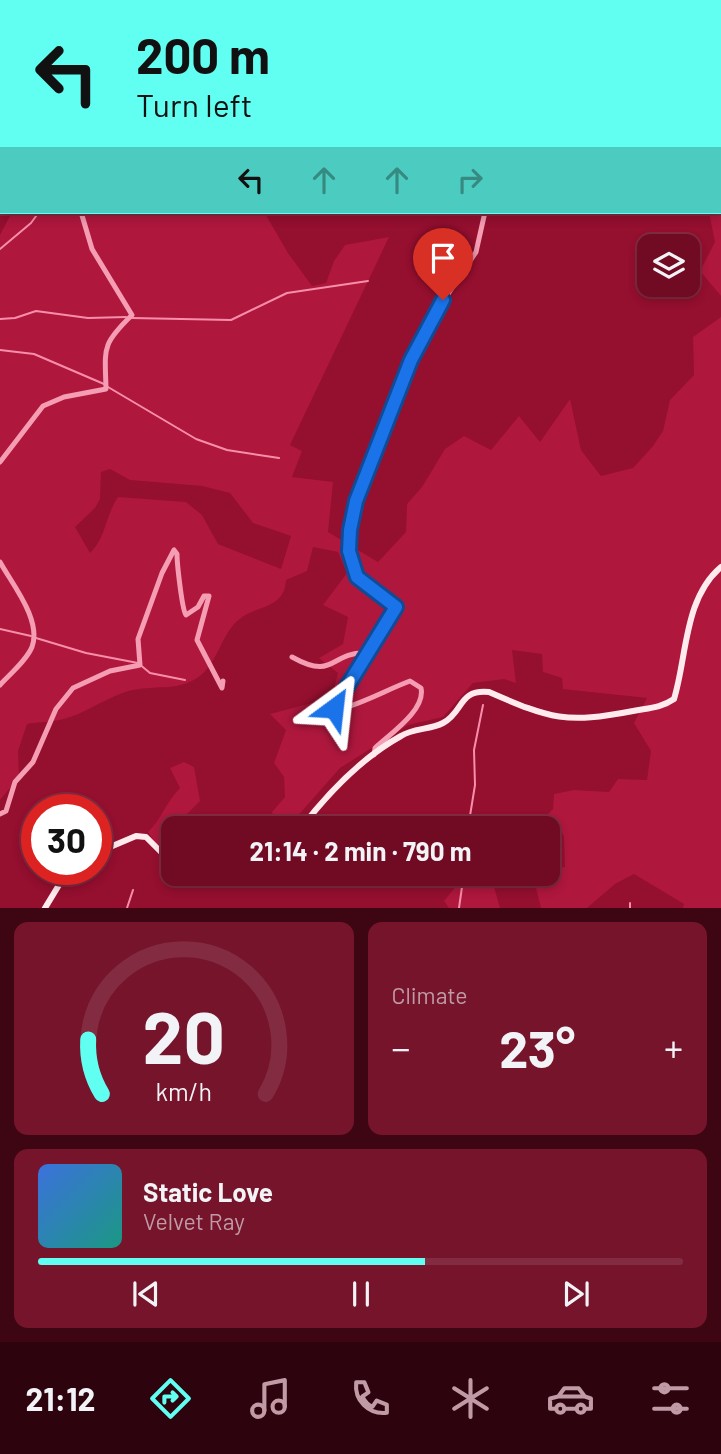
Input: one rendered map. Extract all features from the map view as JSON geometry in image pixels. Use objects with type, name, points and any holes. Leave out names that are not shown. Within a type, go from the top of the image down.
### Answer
[{"type":"main road","points":[[310,816],[327,795],[374,755],[403,734],[443,723],[469,694],[478,691],[489,692],[563,719],[586,720],[663,706],[674,699],[681,660],[696,607],[709,577],[721,567]]},
{"type":"main road","points":[[112,846],[136,836],[146,837],[161,852]]},
{"type":"main road","points":[[45,908],[59,885]]},
{"type":"street","points":[[0,462],[43,406],[64,397],[106,389],[104,354],[109,341],[132,315],[92,249],[82,214]]},
{"type":"street","points":[[374,755],[375,748],[419,705],[422,694],[421,688],[410,681],[335,709],[335,702],[396,607],[371,590],[355,572],[349,551],[353,513],[424,330],[476,252],[485,214]]},
{"type":"street","points":[[0,814],[6,811],[15,782],[33,762],[56,709],[73,688],[110,671],[140,665],[138,639],[162,573],[174,550],[177,554],[183,594],[181,606],[186,615],[198,607],[204,596],[209,597],[197,640],[222,688],[223,681]]},
{"type":"street","points":[[0,562],[30,617],[33,642],[26,656],[0,685]]},
{"type":"street","points":[[292,657],[314,668],[327,667],[354,654],[365,653]]},
{"type":"shaded area","points":[[11,214],[265,214],[288,253],[312,286],[326,283],[334,261],[345,245],[389,237],[290,445],[302,451],[292,477],[333,482],[328,532],[378,562],[406,532],[407,504],[422,487],[445,449],[464,436],[491,450],[519,416],[540,442],[570,399],[581,450],[601,476],[633,468],[663,431],[670,400],[694,375],[693,337],[721,317],[721,908],[683,908],[684,904],[634,874],[615,884],[587,908],[541,908],[536,886],[560,886],[560,868],[565,867],[560,816],[546,816],[553,809],[554,794],[574,790],[609,792],[618,779],[647,780],[651,751],[634,723],[647,698],[563,689],[562,678],[543,672],[542,654],[512,650],[516,683],[504,679],[473,683],[443,717],[408,725],[340,768],[298,816],[273,816],[272,812],[285,797],[284,777],[274,763],[286,730],[270,714],[316,702],[334,689],[338,673],[319,658],[343,644],[348,617],[323,605],[347,573],[338,552],[313,547],[307,571],[286,580],[285,589],[276,601],[234,624],[210,665],[197,678],[176,686],[129,691],[64,719],[27,724],[18,751],[19,777],[0,800],[0,235]],"holes":[[[110,469],[130,480],[202,486],[230,493],[253,523],[291,536],[281,569],[218,544],[202,515],[186,502],[118,497],[99,541],[90,553],[75,527],[95,508],[100,499],[101,472]]]},
{"type":"shaded area","points":[[709,214],[721,214],[721,296],[700,271],[715,242]]},
{"type":"shaded area","points":[[184,762],[194,767],[200,801],[185,816],[161,816],[161,842],[157,845],[148,832],[180,788],[170,768]]},
{"type":"shaded area","points":[[456,886],[494,886],[500,908],[449,908],[444,901]]},
{"type":"waterway","points":[[0,249],[31,223],[38,214]]},
{"type":"waterway","points":[[132,318],[231,320],[287,293],[368,281]]},
{"type":"waterway","points":[[0,319],[15,318],[36,311],[88,318],[126,317]]},
{"type":"waterway","points":[[0,350],[34,354],[104,384]]},
{"type":"waterway","points":[[108,387],[196,439],[227,450],[279,458]]},
{"type":"waterway","points":[[0,629],[31,636]]},
{"type":"waterway","points":[[36,638],[86,653],[138,663],[150,673],[185,680]]},
{"type":"waterway","points":[[470,816],[475,785],[474,750],[483,705]]},
{"type":"waterway","points":[[459,908],[462,886]]},
{"type":"waterway","points":[[127,908],[133,890]]},
{"type":"waterway","points":[[630,903],[630,908]]},
{"type":"route","points":[[334,708],[335,702],[379,630],[396,607],[357,577],[349,551],[350,530],[356,501],[411,360],[424,330],[443,300]]}]
